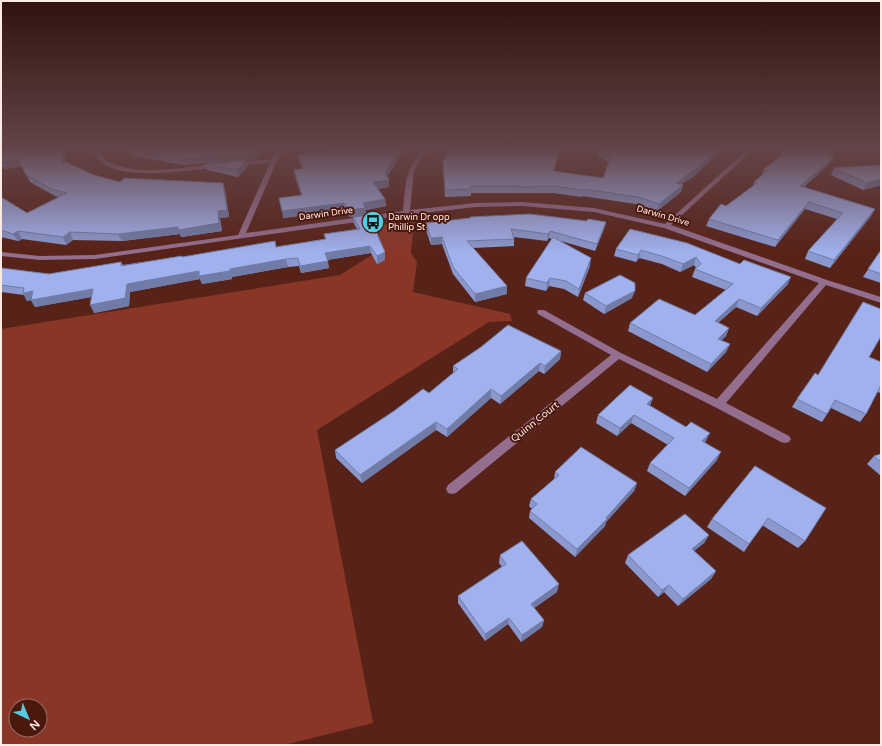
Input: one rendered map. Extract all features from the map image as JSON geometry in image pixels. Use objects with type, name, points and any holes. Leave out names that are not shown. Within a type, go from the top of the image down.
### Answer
[{"type":"street","points":[[240,236],[264,183]]},
{"type":"street","points":[[406,213],[410,183]]},
{"type":"street","points":[[666,226],[714,183]]},
{"type":"street","name":"Darwin Drive","points":[[1,254],[40,258],[95,257],[406,213],[475,205],[522,204],[594,210],[666,226],[824,282],[881,300]]},
{"type":"street","points":[[720,404],[824,282]]},
{"type":"street","points":[[541,312],[618,355],[686,390],[720,404],[785,439]]},
{"type":"street","name":"Quinn Court","points":[[452,489],[618,355]]},
{"type":"shaded area","points":[[414,221],[411,253],[417,262],[413,292],[510,314],[512,321],[489,322],[317,430],[373,723],[284,745],[1,745],[1,329],[340,275],[375,253],[381,225]]},
{"type":"building","points":[[41,183],[223,183],[227,210],[218,211],[219,223],[178,230],[178,227],[118,234],[70,232],[63,237],[18,231],[13,234],[1,230],[1,197],[27,213],[67,193],[52,189]]},
{"type":"building","points":[[298,183],[374,183],[385,199],[363,203],[365,208],[349,210],[344,203],[282,211],[279,198],[302,195]]},
{"type":"building","points":[[445,183],[676,183],[683,185],[659,204],[638,197],[554,186],[471,186],[471,189],[445,190]]},
{"type":"building","points":[[757,183],[804,183],[800,186],[875,209],[834,260],[808,251],[843,213],[809,202],[778,240],[709,219],[721,204],[726,206]]},
{"type":"building","points":[[530,214],[606,222],[597,244],[550,231],[548,234],[511,229],[514,239],[467,241],[507,286],[475,294],[453,267],[442,237],[431,238],[426,223],[470,217]]},
{"type":"building","points":[[369,215],[385,252],[377,256],[370,246],[325,253],[328,261],[300,266],[298,258],[230,269],[230,271],[199,276],[199,271],[127,284],[125,298],[90,305],[93,289],[31,300],[33,291],[23,293],[24,288],[1,285],[1,268],[49,274],[121,262],[121,266],[275,241],[276,247],[326,239],[324,234],[360,229],[353,217]]},
{"type":"building","points":[[630,229],[687,243],[740,264],[744,260],[791,277],[761,308],[739,299],[715,321],[729,328],[718,339],[730,344],[711,364],[630,323],[659,299],[695,315],[733,284],[695,269],[701,264],[696,257],[683,264],[641,250],[638,255],[616,249]]},
{"type":"building","points":[[553,237],[591,258],[579,289],[566,281],[550,278],[547,283],[526,278]]},
{"type":"building","points":[[881,250],[881,274],[868,269]]},
{"type":"building","points":[[620,275],[635,283],[635,291],[606,306],[585,293]]},
{"type":"building","points":[[863,302],[881,309],[881,336],[869,357],[881,362],[881,385],[866,414],[835,400],[827,414],[797,399],[815,373],[818,375]]},
{"type":"building","points":[[508,325],[561,351],[545,366],[540,363],[501,396],[491,389],[447,429],[436,422],[360,475],[335,450],[394,411],[423,389],[429,393],[458,369],[453,366],[481,347]]},
{"type":"building","points":[[630,385],[653,398],[647,404],[686,427],[691,422],[710,433],[702,441],[721,452],[689,488],[650,463],[674,438],[634,415],[620,428],[598,415]]},
{"type":"building","points":[[581,447],[637,483],[606,518],[607,519],[577,549],[530,511],[537,504],[531,499],[559,475],[555,472]]},
{"type":"building","points":[[881,454],[881,462],[874,456]]},
{"type":"building","points":[[755,466],[826,508],[805,541],[768,518],[749,544],[712,519]]},
{"type":"building","points":[[685,514],[709,535],[692,549],[716,571],[683,599],[669,585],[662,590],[628,555]]},
{"type":"building","points":[[522,541],[559,584],[531,604],[544,620],[522,635],[509,618],[485,634],[458,596],[506,564],[500,555]]},
{"type":"place","name":"Darwin Dr opp Phillip St","points":[[373,222]]}]
